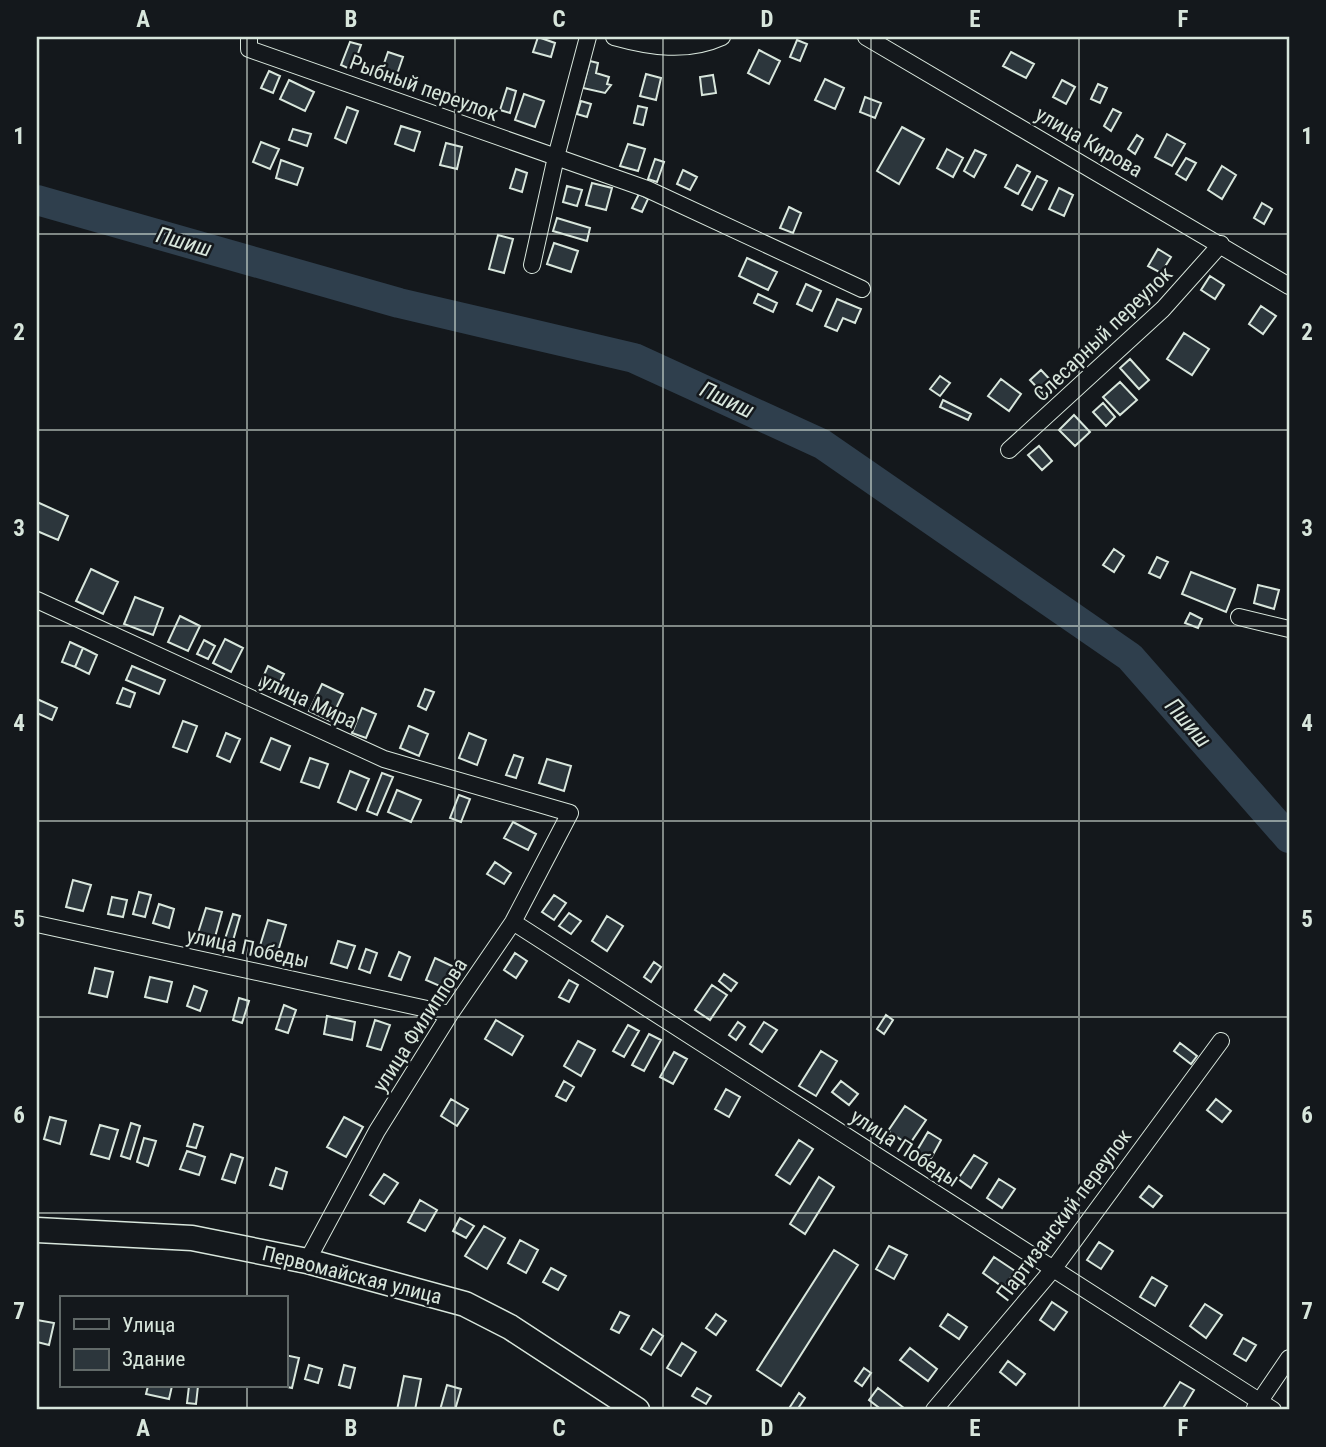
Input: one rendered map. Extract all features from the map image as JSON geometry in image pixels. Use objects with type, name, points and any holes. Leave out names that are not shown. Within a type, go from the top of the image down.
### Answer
[{"type":"main road","name":"Первомайская улица","points":[[37,1230],[192,1238],[307,1261],[465,1304],[510,1326],[634,1409]]},
{"type":"street","name":"Рыбный переулок","points":[[249,37],[249,48],[647,189],[862,289]]},
{"type":"street","points":[[532,265],[556,157],[588,37]]},
{"type":"street","points":[[614,37],[648,47],[703,46],[722,37]]},
{"type":"street","name":"улица Кирова","points":[[866,37],[1289,286]]},
{"type":"street","name":"Слесарный переулок","points":[[1009,450],[1163,309],[1221,244]]},
{"type":"street","name":"улица Мира","points":[[38,604],[384,759],[570,813]]},
{"type":"street","points":[[1239,617],[1289,629]]},
{"type":"street","name":"улица Филиппова","points":[[307,1261],[377,1131],[450,1014],[513,922],[570,813]]},
{"type":"street","name":"улица Победы","points":[[513,922],[1054,1268],[1262,1407]]},
{"type":"street","name":"улица Победы","points":[[37,924],[450,1014]]},
{"type":"street","name":"Партизанский переулок","points":[[934,1410],[1054,1268],[1221,1041]]},
{"type":"street","points":[[1262,1407],[1289,1358]]},
{"type":"building","points":[[538,37],[555,43],[551,57],[533,52]]},
{"type":"building","points":[[797,40],[807,44],[800,61],[790,57]]},
{"type":"building","points":[[350,42],[361,45],[352,70],[341,65]]},
{"type":"building","points":[[759,50],[780,61],[769,84],[748,73]]},
{"type":"building","points":[[388,52],[403,57],[394,83],[379,78]]},
{"type":"building","points":[[1011,52],[1034,64],[1026,78],[1003,66]]},
{"type":"building","points":[[590,61],[598,63],[596,73],[609,77],[607,84],[611,85],[605,93],[583,88]]},
{"type":"building","points":[[269,71],[280,76],[273,93],[261,88]]},
{"type":"building","points":[[646,74],[661,78],[656,100],[640,96]]},
{"type":"building","points":[[713,75],[716,93],[702,95],[700,77]]},
{"type":"building","points":[[825,79],[844,88],[835,109],[815,100]]},
{"type":"building","points":[[289,80],[314,92],[305,111],[280,99]]},
{"type":"building","points":[[1062,80],[1075,87],[1066,104],[1053,97]]},
{"type":"building","points":[[1098,84],[1107,88],[1100,103],[1091,99]]},
{"type":"building","points":[[507,88],[516,91],[510,113],[500,110]]},
{"type":"building","points":[[524,94],[544,101],[535,127],[515,120]]},
{"type":"building","points":[[865,97],[881,103],[875,118],[860,112]]},
{"type":"building","points":[[581,101],[591,104],[587,117],[577,114]]},
{"type":"building","points":[[638,106],[647,108],[643,125],[634,123]]},
{"type":"building","points":[[347,107],[358,111],[346,143],[335,138]]},
{"type":"building","points":[[1113,109],[1121,113],[1111,131],[1104,126]]},
{"type":"building","points":[[401,126],[420,132],[414,151],[395,144]]},
{"type":"building","points":[[902,127],[924,139],[899,184],[877,171]]},
{"type":"building","points":[[293,129],[311,134],[307,146],[289,140]]},
{"type":"building","points":[[1167,134],[1185,144],[1172,166],[1155,157]]},
{"type":"building","points":[[1137,135],[1143,139],[1135,154],[1128,149]]},
{"type":"building","points":[[261,142],[279,149],[270,169],[253,162]]},
{"type":"building","points":[[446,143],[462,147],[457,169],[440,165]]},
{"type":"building","points":[[628,144],[645,149],[638,171],[620,166]]},
{"type":"building","points":[[947,149],[963,158],[953,177],[937,168]]},
{"type":"building","points":[[975,150],[986,155],[974,177],[964,171]]},
{"type":"building","points":[[1186,158],[1196,163],[1186,180],[1176,174]]},
{"type":"building","points":[[655,159],[664,162],[657,182],[648,179]]},
{"type":"building","points":[[281,160],[303,168],[297,185],[276,178]]},
{"type":"building","points":[[1017,165],[1030,172],[1018,194],[1005,187]]},
{"type":"building","points":[[1222,166],[1236,175],[1222,199],[1208,190]]},
{"type":"building","points":[[516,169],[527,173],[522,192],[510,188]]},
{"type":"building","points":[[683,170],[697,177],[690,190],[677,184]]},
{"type":"building","points":[[1037,176],[1047,181],[1032,210],[1022,205]]},
{"type":"building","points":[[592,183],[612,188],[606,210],[586,205]]},
{"type":"building","points":[[567,186],[582,190],[577,206],[563,202]]},
{"type":"building","points":[[1059,188],[1073,195],[1064,216],[1049,209]]},
{"type":"building","points":[[639,194],[648,199],[642,212],[632,208]]},
{"type":"building","points":[[1262,203],[1272,209],[1264,224],[1254,218]]},
{"type":"building","points":[[789,207],[801,213],[793,233],[780,228]]},
{"type":"building","points":[[557,218],[590,228],[587,241],[553,231]]},
{"type":"building","points":[[498,235],[513,239],[504,273],[489,269]]},
{"type":"building","points":[[554,243],[578,251],[571,272],[547,264]]},
{"type":"building","points":[[1158,249],[1171,257],[1161,273],[1148,266]]},
{"type":"building","points":[[747,258],[777,272],[768,290],[739,276]]},
{"type":"building","points":[[1210,276],[1224,285],[1215,299],[1201,290]]},
{"type":"building","points":[[806,284],[821,291],[812,311],[797,304]]},
{"type":"building","points":[[758,294],[777,303],[773,312],[754,303]]},
{"type":"building","points":[[837,299],[861,309],[855,323],[843,318],[837,331],[825,326]]},
{"type":"building","points":[[1261,306],[1276,316],[1263,334],[1249,324]]},
{"type":"building","points":[[1184,333],[1209,349],[1192,375],[1167,359]]},
{"type":"building","points":[[1130,359],[1149,380],[1139,389],[1120,368]]},
{"type":"building","points":[[1041,370],[1057,387],[1046,397],[1030,380]]},
{"type":"building","points":[[940,376],[950,383],[940,396],[930,389]]},
{"type":"building","points":[[1001,379],[1021,394],[1009,411],[988,396]]},
{"type":"building","points":[[1120,382],[1137,400],[1120,415],[1103,397]]},
{"type":"building","points":[[943,400],[971,414],[968,420],[940,407]]},
{"type":"building","points":[[1103,403],[1115,417],[1106,426],[1093,412]]},
{"type":"building","points":[[1074,415],[1090,432],[1075,446],[1059,430]]},
{"type":"building","points":[[1039,446],[1052,461],[1042,470],[1028,455]]},
{"type":"building","points":[[37,502],[68,516],[58,540],[37,531]]},
{"type":"building","points":[[1114,549],[1124,556],[1114,572],[1103,565]]},
{"type":"building","points":[[1157,557],[1168,562],[1160,578],[1149,573]]},
{"type":"building","points":[[91,569],[118,582],[103,614],[76,601]]},
{"type":"building","points":[[1191,572],[1235,589],[1226,612],[1182,594]]},
{"type":"building","points":[[1258,585],[1279,590],[1274,609],[1254,603]]},
{"type":"building","points":[[135,597],[163,608],[153,635],[124,624]]},
{"type":"building","points":[[1190,613],[1202,619],[1198,628],[1185,623]]},
{"type":"building","points":[[180,616],[200,626],[188,651],[168,642]]},
{"type":"building","points":[[225,639],[243,648],[231,672],[213,663]]},
{"type":"building","points":[[204,640],[215,646],[208,659],[197,654]]},
{"type":"building","points":[[70,642],[83,648],[75,667],[62,662]]},
{"type":"building","points":[[83,648],[97,655],[89,674],[75,667]]},
{"type":"building","points":[[132,666],[165,680],[159,694],[126,680]]},
{"type":"building","points":[[268,666],[284,674],[274,693],[259,686]]},
{"type":"building","points":[[322,684],[343,694],[330,721],[309,711]]},
{"type":"building","points":[[123,688],[135,693],[130,707],[117,703]]},
{"type":"building","points":[[425,689],[434,692],[426,710],[418,706]]},
{"type":"building","points":[[37,699],[57,708],[52,720],[37,713]]},
{"type":"building","points":[[362,708],[376,714],[366,738],[352,733]]},
{"type":"building","points":[[183,721],[197,726],[187,752],[173,747]]},
{"type":"building","points":[[409,726],[428,734],[419,756],[400,748]]},
{"type":"building","points":[[226,733],[240,739],[230,762],[217,756]]},
{"type":"building","points":[[469,733],[486,740],[477,765],[459,758]]},
{"type":"building","points":[[271,738],[290,746],[280,770],[261,762]]},
{"type":"building","points":[[514,755],[523,758],[516,778],[506,775]]},
{"type":"building","points":[[310,758],[328,764],[319,788],[301,782]]},
{"type":"building","points":[[547,759],[571,766],[564,791],[539,783]]},
{"type":"building","points":[[350,771],[369,779],[356,810],[338,802]]},
{"type":"building","points":[[382,773],[393,777],[377,815],[367,811]]},
{"type":"building","points":[[397,790],[421,800],[411,822],[388,812]]},
{"type":"building","points":[[459,795],[470,799],[461,822],[450,818]]},
{"type":"building","points":[[513,822],[536,834],[528,850],[504,838]]},
{"type":"building","points":[[495,862],[511,873],[504,884],[487,874]]},
{"type":"building","points":[[73,880],[91,885],[83,911],[66,907]]},
{"type":"building","points":[[139,892],[151,895],[145,917],[133,914]]},
{"type":"building","points":[[554,895],[566,903],[554,920],[542,912]]},
{"type":"building","points":[[112,897],[127,900],[123,917],[108,914]]},
{"type":"building","points":[[159,904],[174,909],[169,928],[153,923]]},
{"type":"building","points":[[206,908],[222,912],[215,937],[198,933]]},
{"type":"building","points":[[569,913],[581,921],[571,934],[559,926]]},
{"type":"building","points":[[233,914],[240,916],[232,944],[224,942]]},
{"type":"building","points":[[607,916],[623,926],[607,951],[592,941]]},
{"type":"building","points":[[268,920],[286,925],[276,958],[258,952]]},
{"type":"building","points":[[338,941],[355,946],[347,968],[331,963]]},
{"type":"building","points":[[366,949],[377,953],[370,973],[359,969]]},
{"type":"building","points":[[399,952],[410,957],[401,980],[389,976]]},
{"type":"building","points":[[515,953],[527,961],[516,978],[504,970]]},
{"type":"building","points":[[435,958],[452,966],[442,987],[426,980]]},
{"type":"building","points":[[654,962],[661,967],[651,982],[644,977]]},
{"type":"building","points":[[95,968],[113,972],[107,997],[89,993]]},
{"type":"building","points":[[724,974],[737,983],[731,991],[719,981]]},
{"type":"building","points":[[150,977],[172,982],[167,1002],[145,997]]},
{"type":"building","points":[[569,980],[578,985],[569,1002],[559,997]]},
{"type":"building","points":[[712,985],[727,995],[710,1020],[695,1010]]},
{"type":"building","points":[[194,986],[207,991],[200,1011],[187,1006]]},
{"type":"building","points":[[239,998],[249,1001],[242,1023],[233,1020]]},
{"type":"building","points":[[284,1005],[296,1010],[288,1033],[276,1029]]},
{"type":"building","points":[[886,1015],[893,1020],[884,1034],[877,1029]]},
{"type":"building","points":[[327,1016],[355,1022],[352,1040],[324,1034]]},
{"type":"building","points":[[375,1020],[390,1025],[381,1050],[367,1046]]},
{"type":"building","points":[[496,1020],[523,1036],[512,1055],[485,1039]]},
{"type":"building","points":[[738,1022],[745,1027],[736,1040],[729,1035]]},
{"type":"building","points":[[764,1022],[777,1030],[762,1052],[750,1044]]},
{"type":"building","points":[[628,1025],[639,1031],[624,1057],[613,1051]]},
{"type":"building","points":[[649,1034],[661,1040],[644,1071],[632,1065]]},
{"type":"building","points":[[578,1041],[595,1050],[581,1076],[564,1066]]},
{"type":"building","points":[[1180,1043],[1197,1056],[1191,1064],[1174,1051]]},
{"type":"building","points":[[821,1051],[837,1061],[816,1096],[799,1086]]},
{"type":"building","points":[[674,1052],[687,1059],[673,1084],[660,1077]]},
{"type":"building","points":[[564,1081],[574,1087],[566,1101],[556,1096]]},
{"type":"building","points":[[841,1081],[858,1094],[849,1105],[832,1092]]},
{"type":"building","points":[[726,1089],[740,1097],[729,1117],[715,1109]]},
{"type":"building","points":[[451,1099],[468,1109],[457,1126],[441,1116]]},
{"type":"building","points":[[1216,1099],[1231,1111],[1222,1122],[1207,1110]]},
{"type":"building","points":[[905,1106],[926,1120],[909,1145],[888,1131]]},
{"type":"building","points":[[50,1117],[66,1121],[60,1144],[44,1139]]},
{"type":"building","points":[[344,1117],[363,1127],[346,1157],[327,1147]]},
{"type":"building","points":[[131,1123],[140,1126],[130,1159],[121,1156]]},
{"type":"building","points":[[194,1124],[203,1127],[196,1148],[187,1146]]},
{"type":"building","points":[[100,1125],[118,1130],[109,1159],[91,1154]]},
{"type":"building","points":[[928,1132],[941,1140],[929,1162],[915,1154]]},
{"type":"building","points":[[144,1138],[156,1141],[148,1166],[137,1162]]},
{"type":"building","points":[[799,1140],[813,1149],[790,1184],[776,1175]]},
{"type":"building","points":[[187,1151],[205,1157],[199,1175],[180,1169]]},
{"type":"building","points":[[231,1154],[243,1158],[235,1183],[222,1179]]},
{"type":"building","points":[[974,1155],[987,1163],[971,1188],[958,1179]]},
{"type":"building","points":[[276,1168],[287,1172],[282,1189],[270,1185]]},
{"type":"building","points":[[384,1174],[398,1183],[384,1204],[370,1195]]},
{"type":"building","points":[[819,1177],[834,1187],[805,1234],[790,1224]]},
{"type":"building","points":[[999,1179],[1015,1189],[1002,1208],[987,1198]]},
{"type":"building","points":[[1149,1186],[1162,1196],[1153,1207],[1140,1197]]},
{"type":"building","points":[[420,1200],[437,1210],[425,1231],[408,1222]]},
{"type":"building","points":[[460,1218],[474,1226],[466,1238],[453,1231]]},
{"type":"building","points":[[484,1226],[505,1238],[487,1269],[465,1256]]},
{"type":"building","points":[[520,1240],[538,1250],[526,1273],[508,1263]]},
{"type":"building","points":[[1099,1242],[1113,1251],[1101,1269],[1087,1260]]},
{"type":"building","points":[[889,1246],[907,1255],[894,1279],[876,1269]]},
{"type":"building","points":[[834,1250],[858,1265],[781,1386],[757,1370]]},
{"type":"building","points":[[994,1257],[1015,1271],[1004,1288],[983,1273]]},
{"type":"building","points":[[551,1268],[566,1276],[558,1290],[543,1282]]},
{"type":"building","points":[[1152,1277],[1167,1286],[1155,1306],[1140,1297]]},
{"type":"building","points":[[1052,1302],[1067,1312],[1054,1330],[1040,1320]]},
{"type":"building","points":[[1205,1304],[1222,1315],[1206,1338],[1190,1326]]},
{"type":"building","points":[[620,1312],[629,1316],[619,1333],[611,1329]]},
{"type":"building","points":[[716,1314],[726,1321],[716,1335],[706,1328]]},
{"type":"building","points":[[948,1314],[967,1327],[959,1339],[940,1326]]},
{"type":"building","points":[[37,1320],[54,1323],[49,1345],[37,1342]]},
{"type":"building","points":[[653,1329],[663,1336],[651,1355],[641,1349]]},
{"type":"building","points":[[1243,1338],[1256,1345],[1246,1361],[1234,1354]]},
{"type":"building","points":[[682,1343],[696,1352],[681,1376],[667,1368]]},
{"type":"building","points":[[910,1348],[937,1369],[928,1381],[900,1360]]},
{"type":"building","points":[[287,1355],[299,1358],[292,1388],[287,1387]]},
{"type":"building","points":[[1008,1361],[1025,1374],[1016,1385],[1000,1372]]},
{"type":"building","points":[[309,1365],[322,1369],[318,1383],[305,1379]]},
{"type":"building","points":[[344,1365],[355,1368],[350,1388],[339,1385]]},
{"type":"building","points":[[864,1368],[871,1373],[862,1386],[855,1381]]},
{"type":"building","points":[[404,1376],[421,1379],[415,1410],[397,1410]]},
{"type":"building","points":[[1180,1382],[1194,1390],[1182,1410],[1162,1410]]},
{"type":"building","points":[[447,1385],[461,1389],[455,1410],[440,1410]]},
{"type":"building","points":[[148,1388],[172,1388],[169,1399],[146,1394]]},
{"type":"building","points":[[189,1388],[198,1388],[196,1404],[187,1403]]},
{"type":"building","points":[[697,1388],[711,1396],[706,1404],[692,1396]]},
{"type":"building","points":[[878,1388],[904,1408],[882,1410],[869,1400]]},
{"type":"building","points":[[799,1393],[805,1398],[797,1410],[788,1410]]},
{"type":"waterway","name":"Пшиш","points":[[37,200],[399,303],[634,358],[822,444],[1130,657],[1289,838]]}]
